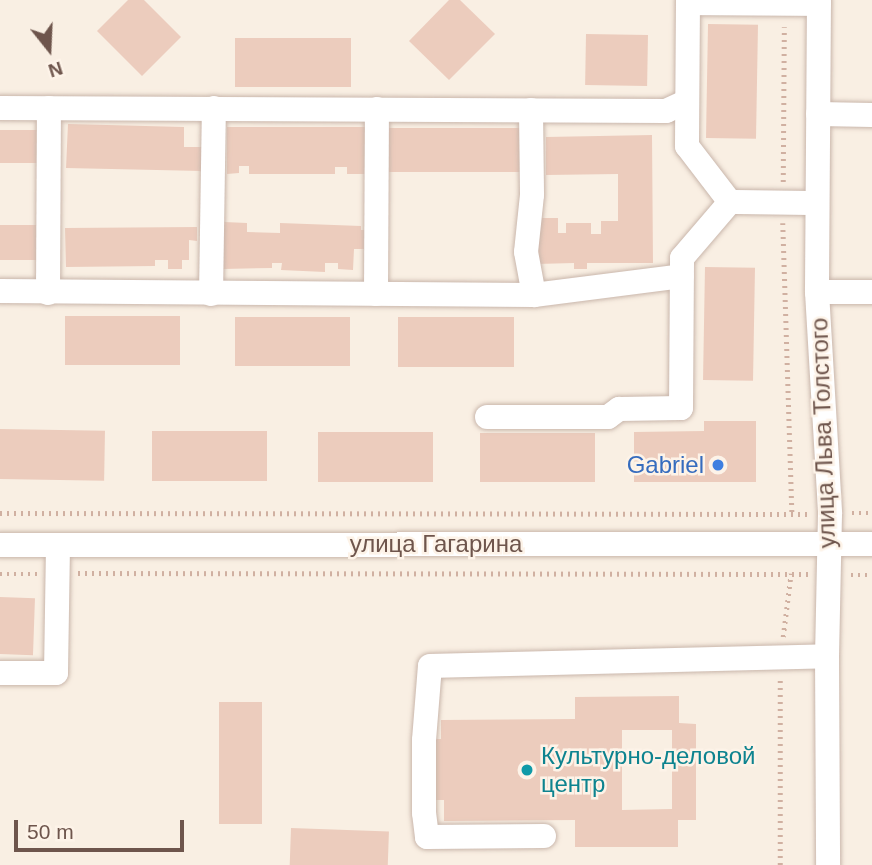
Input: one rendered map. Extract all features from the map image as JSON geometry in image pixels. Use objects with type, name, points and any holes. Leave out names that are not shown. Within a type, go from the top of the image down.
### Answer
[{"type":"street","points":[[730,202],[687,146],[688,1],[784,4],[819,2]]},
{"type":"street","name":"улица Льва Толстого","points":[[819,2],[817,292],[830,514],[827,656],[828,865]]},
{"type":"street","points":[[0,108],[666,111],[687,101]]},
{"type":"street","points":[[48,293],[49,108]]},
{"type":"street","points":[[211,294],[214,108]]},
{"type":"street","points":[[376,294],[377,109]]},
{"type":"street","points":[[531,110],[532,195],[526,252],[534,295]]},
{"type":"street","points":[[818,114],[872,115]]},
{"type":"street","points":[[730,202],[817,203]]},
{"type":"street","points":[[487,417],[608,417],[619,408],[681,408],[682,258],[730,202]]},
{"type":"street","points":[[0,291],[534,295],[682,276]]},
{"type":"street","points":[[817,292],[872,292]]},
{"type":"street","name":"улица Гагарина","points":[[0,545],[872,544]]},
{"type":"street","points":[[0,673],[56,673],[58,546]]},
{"type":"street","points":[[544,836],[427,837],[424,813],[424,740],[430,666],[827,656]]},
{"type":"path","points":[[780,865],[780,656],[791,573],[792,543],[782,203],[784,4]]},
{"type":"path","points":[[0,513],[872,513]]},
{"type":"path","points":[[0,574],[872,575]]},
{"type":"building","points":[[128,0],[144,0],[181,37],[142,76],[97,31]]},
{"type":"building","points":[[449,0],[460,0],[495,34],[449,80],[409,41]]},
{"type":"building","points":[[708,24],[758,25],[756,139],[706,138]]},
{"type":"building","points":[[586,34],[648,35],[647,86],[585,85]]},
{"type":"building","points":[[235,38],[351,38],[351,87],[235,87]]},
{"type":"building","points":[[68,124],[184,127],[184,147],[203,147],[202,171],[66,168]]},
{"type":"building","points":[[227,127],[367,127],[367,174],[347,174],[347,167],[335,167],[335,174],[249,174],[249,166],[239,166],[239,173],[227,174]]},
{"type":"building","points":[[389,128],[521,128],[521,172],[389,172]]},
{"type":"building","points":[[0,130],[39,130],[39,163],[0,163]]},
{"type":"building","points":[[652,135],[653,263],[587,263],[587,269],[574,269],[574,263],[537,264],[537,218],[558,218],[558,233],[566,233],[566,223],[591,223],[591,234],[601,234],[601,221],[618,221],[618,174],[546,175],[546,137]]},
{"type":"building","points":[[224,222],[247,223],[247,232],[280,233],[280,223],[361,226],[361,230],[365,230],[364,249],[354,249],[353,270],[338,269],[338,263],[325,263],[325,272],[281,270],[282,263],[272,263],[272,268],[223,269]]},
{"type":"building","points":[[0,225],[40,225],[40,260],[0,260]]},
{"type":"building","points":[[197,227],[197,241],[189,240],[189,260],[182,260],[182,269],[168,269],[168,260],[155,260],[155,266],[66,267],[65,228]]},
{"type":"building","points":[[705,267],[755,268],[753,381],[703,380]]},
{"type":"building","points":[[65,316],[180,316],[180,365],[65,365]]},
{"type":"building","points":[[235,317],[350,317],[350,366],[235,366]]},
{"type":"building","points":[[398,317],[514,317],[514,367],[398,367]]},
{"type":"building","points":[[704,421],[756,421],[756,482],[634,482],[634,432],[704,431]]},
{"type":"building","points":[[0,429],[105,431],[104,481],[0,479]]},
{"type":"building","points":[[152,431],[267,431],[267,481],[152,481]]},
{"type":"building","points":[[318,432],[433,432],[433,482],[318,482]]},
{"type":"building","points":[[480,433],[595,433],[595,482],[480,482]]},
{"type":"building","points":[[0,597],[35,598],[33,655],[0,654]]},
{"type":"building","name":"Культурно-деловой центр","points":[[679,696],[679,723],[696,724],[696,820],[678,820],[678,847],[575,847],[575,820],[444,821],[444,800],[432,800],[432,739],[441,739],[441,720],[575,719],[575,697]],"holes":[[[622,730],[672,730],[672,809],[622,810]]]},
{"type":"building","points":[[219,702],[262,702],[262,824],[219,824]]},
{"type":"building","points":[[291,828],[389,831],[388,865],[290,865]]},
{"type":"place","name":"Gabriel","points":[[718,465]]},
{"type":"place","name":"Культурно-деловой центр","points":[[527,770]]}]
